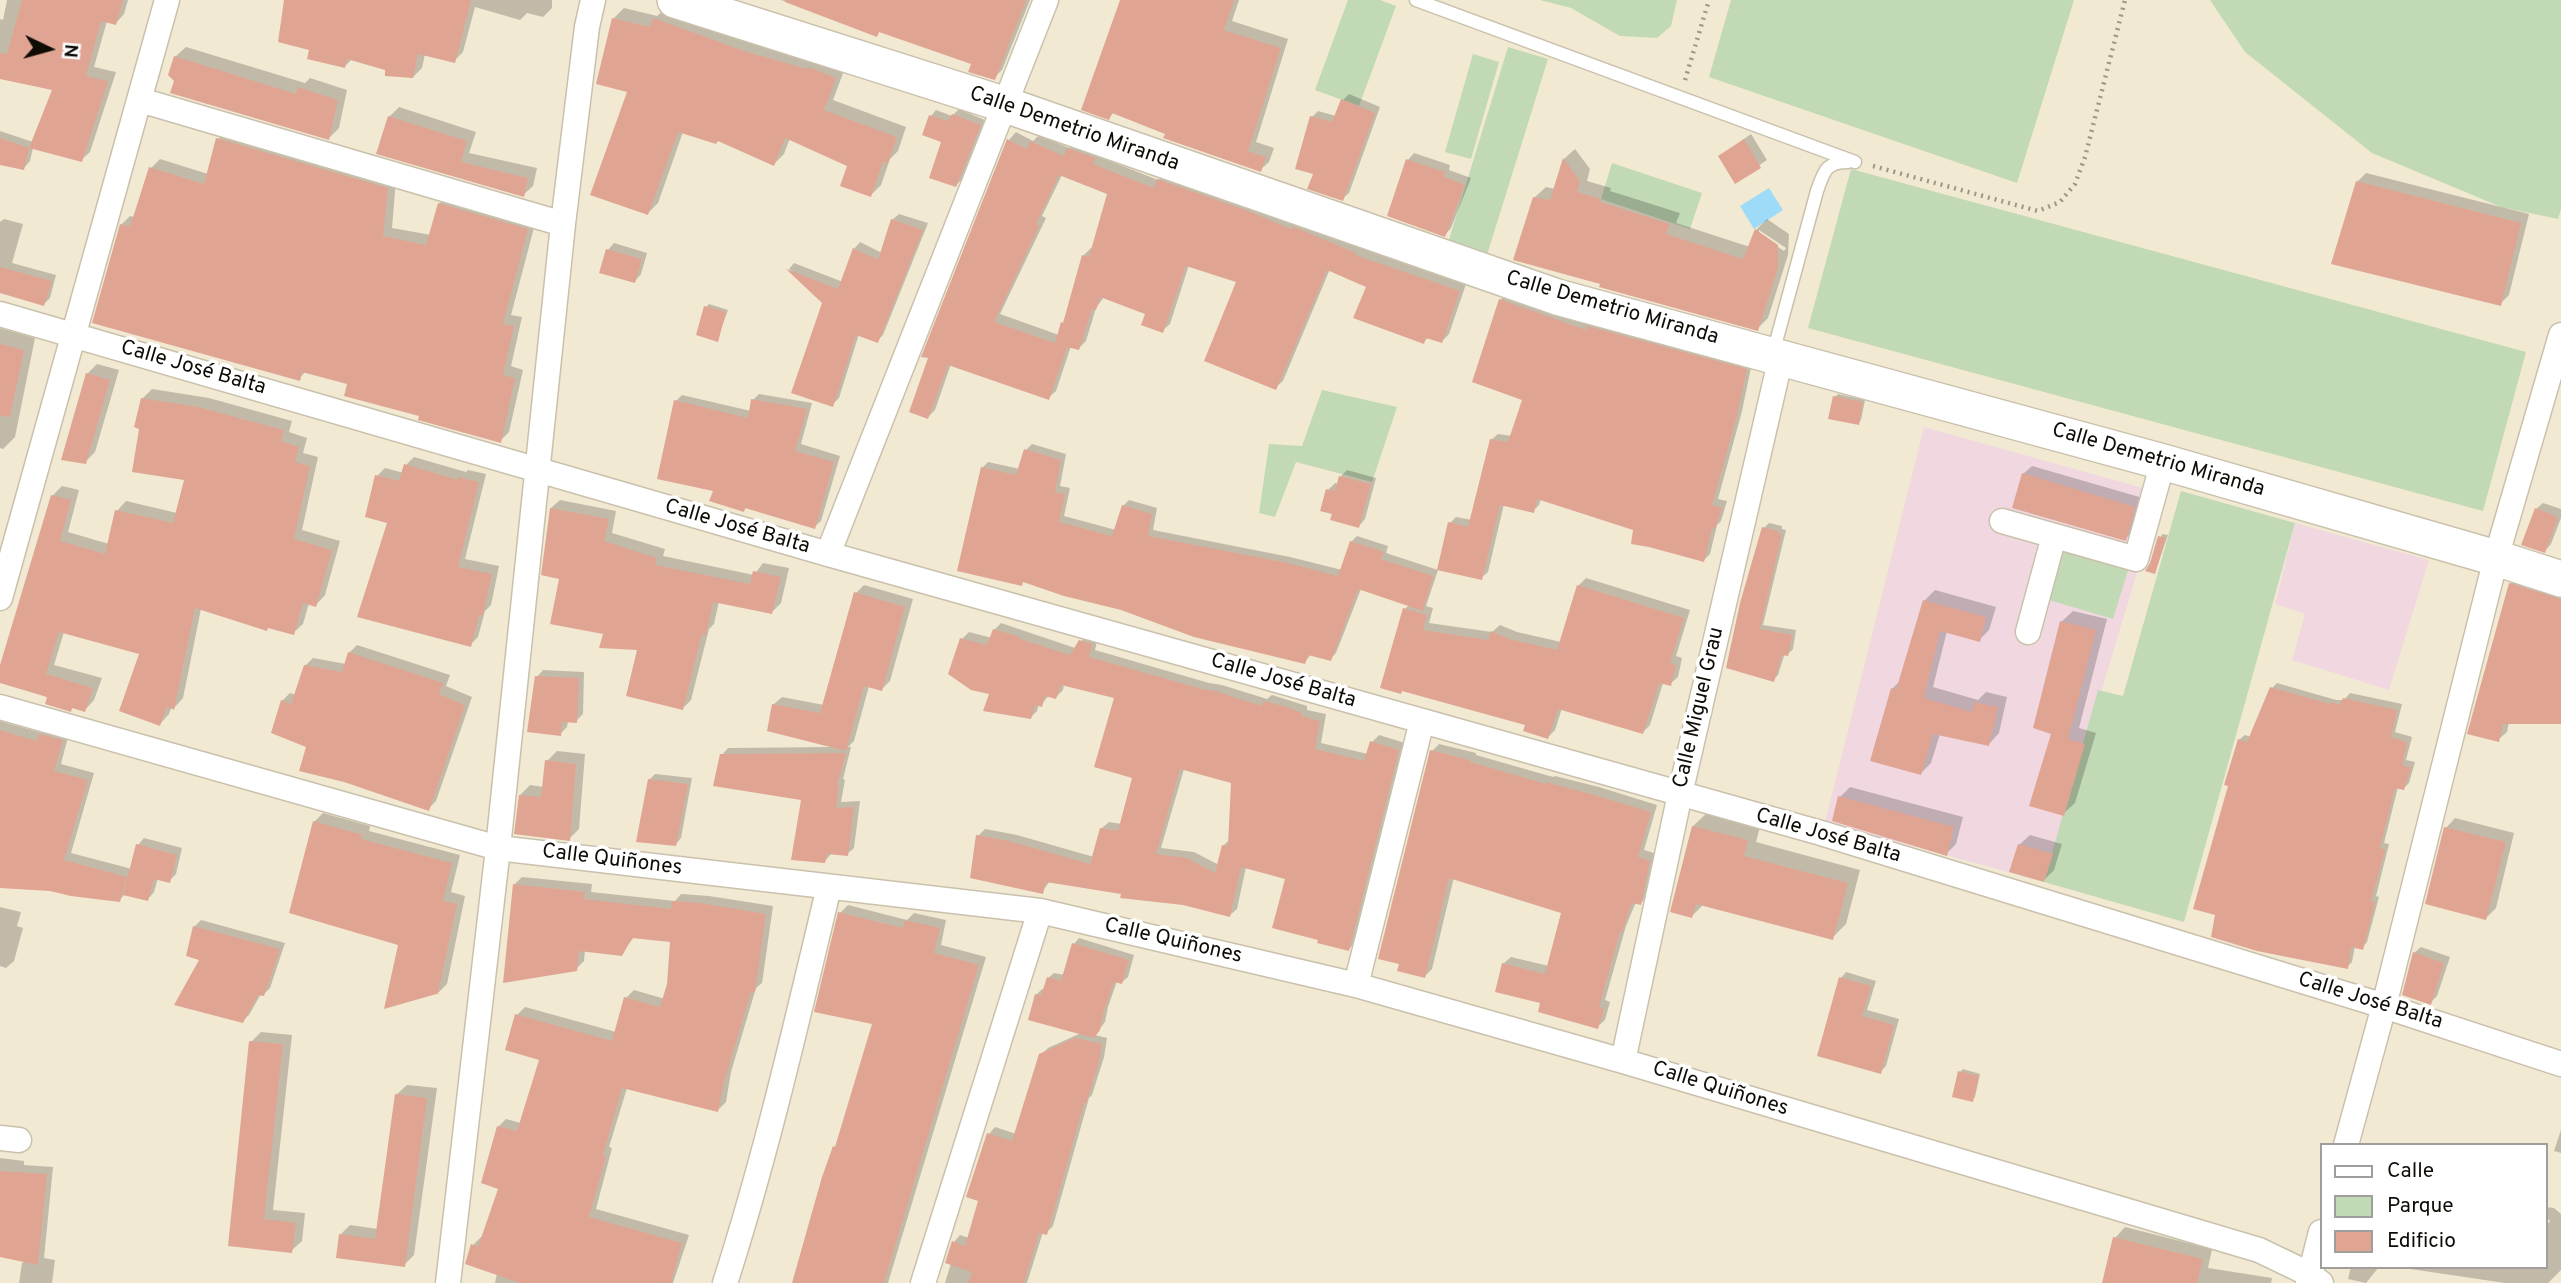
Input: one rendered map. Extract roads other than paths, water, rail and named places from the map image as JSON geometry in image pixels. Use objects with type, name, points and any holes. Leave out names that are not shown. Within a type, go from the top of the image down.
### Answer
[{"type":"main road","name":"Calle Demetrio Miranda","points":[[675,0],[1006,105],[1557,297],[2163,462],[2561,579]]},
{"type":"street","points":[[0,598],[167,0]]},
{"type":"street","points":[[448,1283],[498,848],[563,224],[587,27],[593,0]]},
{"type":"street","points":[[828,554],[1046,0]]},
{"type":"street","points":[[140,100],[563,224]]},
{"type":"street","name":"Calle José Balta","points":[[0,314],[828,554],[1821,833],[2384,1006],[2561,1064]]},
{"type":"street","points":[[2347,1143],[2384,1006],[2496,558],[2561,335]]},
{"type":"street","name":"Calle Miguel Grau","points":[[1623,1061],[1777,356]]},
{"type":"street","points":[[2002,522],[2136,559],[2163,462]]},
{"type":"street","points":[[2028,632],[2054,536]]},
{"type":"street","name":"Calle Quiñones","points":[[0,707],[498,848],[1040,911],[1356,985],[1623,1061],[2259,1250],[2313,1280]]},
{"type":"street","points":[[1356,985],[1422,721]]},
{"type":"street","points":[[725,1283],[765,1147],[829,887]]},
{"type":"street","points":[[923,1283],[1040,911]]},
{"type":"street","points":[[2313,1280],[2320,1238]]},
{"type":"lane","points":[[1416,0],[1856,162],[1835,162],[1825,169],[1817,191],[1777,356]]},
{"type":"water","points":[[1769,188],[1783,210],[1754,229],[1740,206]]}]
